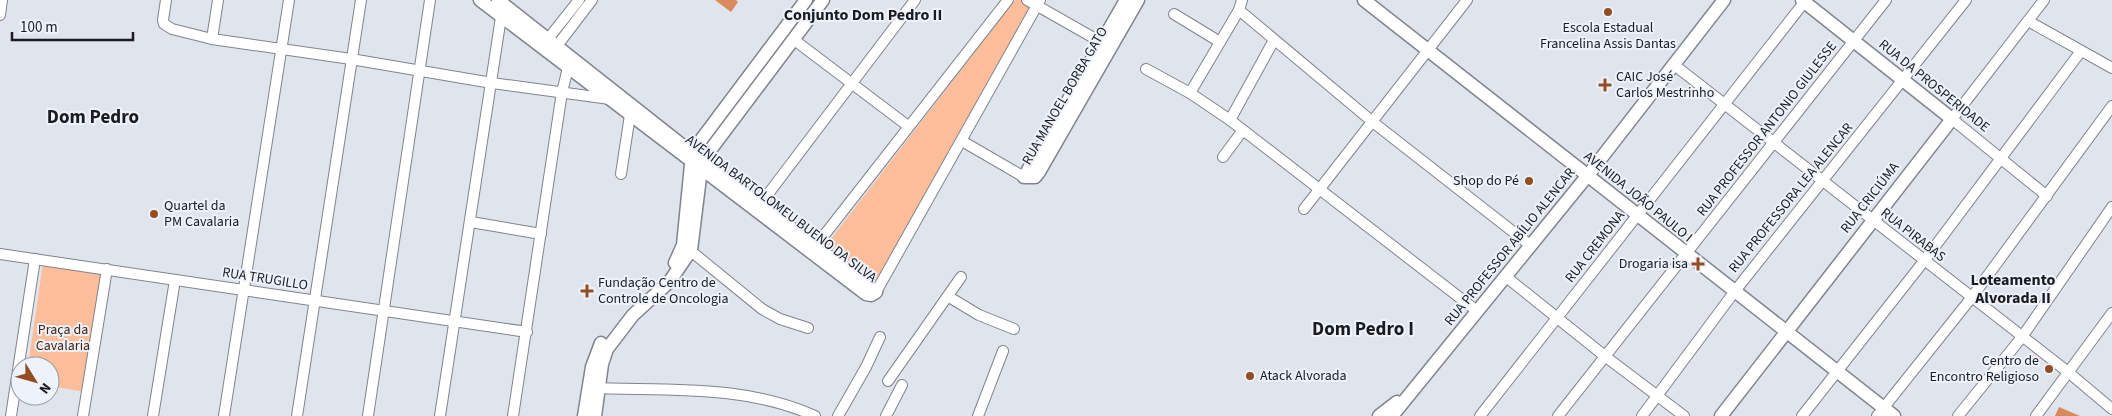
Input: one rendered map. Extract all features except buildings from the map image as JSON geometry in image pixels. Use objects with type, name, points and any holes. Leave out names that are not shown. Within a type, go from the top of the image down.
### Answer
[{"type":"street","points":[[166,0],[164,24],[172,29],[212,39],[351,59],[492,83],[612,96]]},
{"type":"street","points":[[212,39],[218,0]]},
{"type":"street","points":[[224,416],[289,0]]},
{"type":"street","points":[[297,416],[361,0]]},
{"type":"street","points":[[368,416],[430,0]]},
{"type":"street","name":"AVENIDA BARTOLOMEU BUENO DA SILVA","points":[[480,0],[502,17],[549,47],[568,68],[612,96],[630,115],[697,161]]},
{"type":"street","name":"AVENIDA BARTOLOMEU BUENO DA SILVA","points":[[498,0],[549,47],[814,249],[866,294],[871,295],[876,292]]},
{"type":"street","points":[[549,47],[579,0]]},
{"type":"street","points":[[549,47],[592,0]]},
{"type":"street","points":[[584,416],[603,348],[614,324],[670,270],[687,247],[697,161],[806,0]]},
{"type":"street","points":[[697,161],[823,0]]},
{"type":"street","points":[[758,207],[916,0]]},
{"type":"street","points":[[814,249],[1008,0]]},
{"type":"street","points":[[1027,0],[1039,3],[1107,45]]},
{"type":"street","name":"RUA MANOEL BORBA GATO","points":[[1107,45],[1126,0]]},
{"type":"street","name":"RUA MANOEL BORBA GATO","points":[[1024,177],[1107,45],[1138,0]]},
{"type":"street","name":"AVENIDA JOÃO PAULO I","points":[[1364,0],[1837,370],[1880,412],[1894,416]]},
{"type":"street","points":[[1304,209],[1374,123],[1427,50],[1467,0]]},
{"type":"street","name":"RUA PROFESSOR ABÍLIO ALENCAR","points":[[1392,416],[1588,175],[1724,0]]},
{"type":"street","name":"RUA PROFESSOR ANTONIO GIULESSE","points":[[1558,416],[1606,357],[1685,253],[1775,144],[1886,0]]},
{"type":"street","name":"RUA PROFESSORA LEA ALENCAR","points":[[1642,416],[1735,291],[1966,0]]},
{"type":"street","name":"RUA CRICIÚMA","points":[[1721,416],[2044,0]]},
{"type":"street","name":"RUA DA PROSPERIDADE","points":[[1804,1],[2047,196]]},
{"type":"street","name":"RUA CREMONA","points":[[1480,416],[1725,105],[1804,1]]},
{"type":"street","points":[[876,292],[1039,3]]},
{"type":"street","points":[[1190,93],[1240,5],[1274,40],[1374,123],[1530,245]]},
{"type":"street","points":[[1174,14],[1220,42]]},
{"type":"street","points":[[440,416],[502,17]]},
{"type":"street","points":[[2028,21],[2112,68]]},
{"type":"street","points":[[793,39],[908,126]]},
{"type":"street","points":[[1230,120],[1274,40]]},
{"type":"street","points":[[1802,416],[1924,261],[1999,158],[2081,51]]},
{"type":"street","name":"RUA PIRABAS","points":[[1673,64],[2068,372],[2112,409]]},
{"type":"street","points":[[513,416],[562,92],[568,68]]},
{"type":"street","points":[[1146,69],[1190,93],[1244,130],[1477,311]]},
{"type":"street","points":[[1880,412],[1972,297],[2112,106]]},
{"type":"street","points":[[621,174],[630,115]]},
{"type":"street","points":[[1223,157],[1244,130]]},
{"type":"street","points":[[962,141],[1024,177]]},
{"type":"street","points":[[1958,416],[2022,337],[2112,207]]},
{"type":"street","points":[[471,222],[541,234]]},
{"type":"street","points":[[687,247],[762,309],[780,319],[808,328]]},
{"type":"street","name":"RUA TRUGILLO","points":[[0,254],[527,332]]},
{"type":"street","points":[[10,416],[35,259]]},
{"type":"street","points":[[83,416],[107,270]]},
{"type":"street","points":[[1505,276],[1606,357],[1684,416]]},
{"type":"street","points":[[888,381],[949,297],[961,277]]},
{"type":"street","points":[[153,416],[175,280]]},
{"type":"street","points":[[949,297],[979,315],[1014,329]]},
{"type":"street","points":[[2036,416],[2112,313]]},
{"type":"street","points":[[838,416],[862,375],[880,337]]},
{"type":"street","points":[[978,416],[1003,350]]},
{"type":"street","points":[[886,416],[902,385]]},
{"type":"street","points":[[593,388],[595,416]]},
{"type":"street","points":[[593,388],[708,390],[778,402],[815,416]]},
{"type":"street","points":[[1379,416],[1414,388]]},
{"type":"green space","points":[[1015,0],[1036,0],[873,286],[824,248]]},
{"type":"green space","name":"Praça da Cavalaria","points":[[43,263],[102,271],[86,392],[60,388],[60,356],[29,356]]},
{"type":"shaded area","points":[[715,0],[736,0],[738,2],[731,12]]},
{"type":"shaded area","points":[[2059,407],[2080,416],[2055,416]]},
{"type":"place","name":"Escola Estadual Francelina Assis Dantas","points":[[1608,12]]},
{"type":"place","name":"CAIC José Carlos Mestrinho","points":[[1605,85]]},
{"type":"place","name":"Shop do Pé","points":[[1529,181]]},
{"type":"place","name":"Quartel da PM Cavalaria","points":[[154,214]]},
{"type":"place","name":"Drogaria isa","points":[[1698,264]]},
{"type":"place","name":"Fundação Centro de Controle de Oncologia","points":[[587,291]]},
{"type":"place","name":"Centro de Encontro Religioso","points":[[2049,369]]},
{"type":"place","name":"Atack Alvorada","points":[[1250,376]]},
{"type":"district","name":"Conjunto Dom Pedro II","points":[[863,15]]},
{"type":"district","name":"Dom Pedro","points":[[93,117]]},
{"type":"district","name":"Loteamento Alvorada II","points":[[2013,289]]},
{"type":"district","name":"Dom Pedro I","points":[[1363,329]]}]
